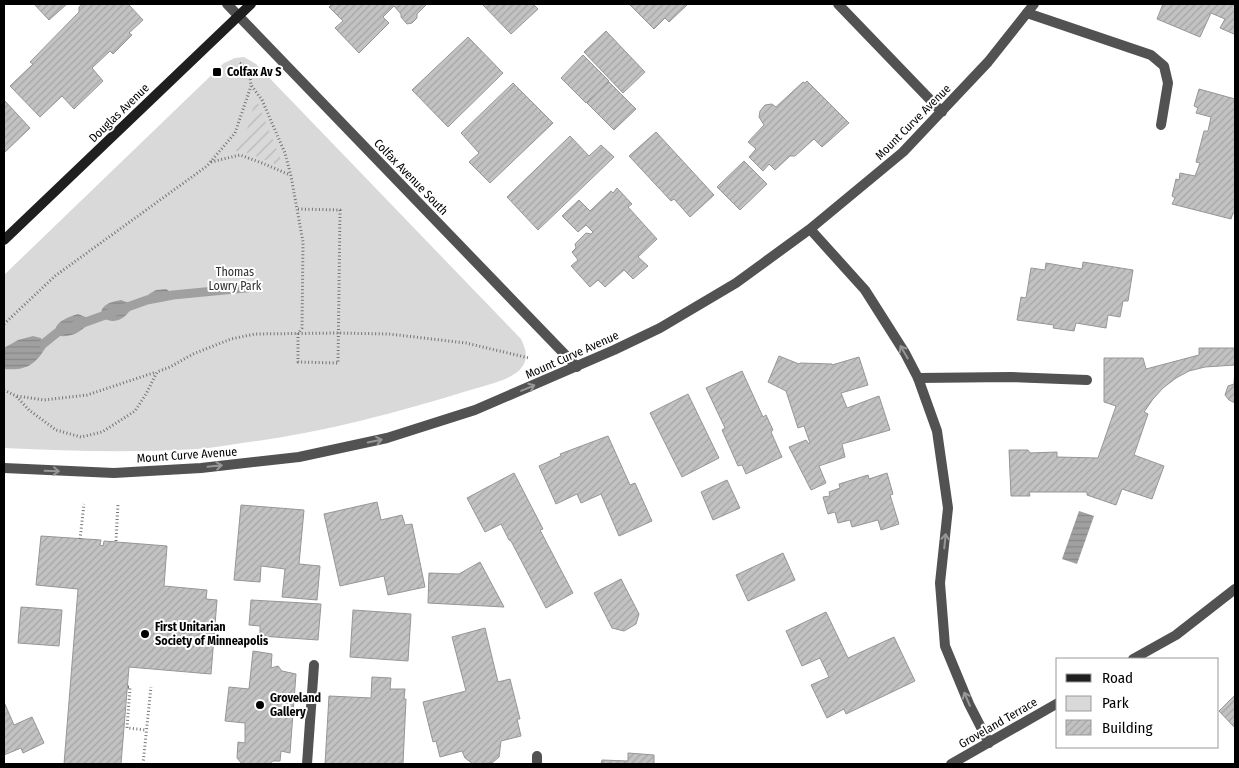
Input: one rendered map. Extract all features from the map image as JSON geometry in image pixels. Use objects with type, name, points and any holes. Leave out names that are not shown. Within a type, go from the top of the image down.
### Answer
[{"type":"street","name":"Colfax Avenue South","points":[[228,4],[577,367]]},
{"type":"street","name":"Douglas Avenue","points":[[4,240],[251,4]]},
{"type":"street","points":[[838,4],[942,112]]},
{"type":"street","name":"Mount Curve Avenue","points":[[4,468],[114,473],[201,468],[299,458],[387,438],[475,410],[577,367],[668,323],[736,283],[810,229],[904,152],[988,62],[1034,4]]},
{"type":"street","points":[[1028,12],[1151,55],[1164,66],[1168,82],[1160,125]]},
{"type":"street","points":[[810,229],[865,290],[905,353],[918,378],[937,431],[948,508],[940,583],[945,646],[969,704],[989,742]]},
{"type":"street","points":[[918,378],[1011,377],[1087,380]]},
{"type":"street","points":[[1136,658],[1176,635],[1235,589]]},
{"type":"street","points":[[307,764],[314,665]]},
{"type":"street","name":"Groveland Terrace","points":[[951,764],[1056,704]]},
{"type":"path","points":[[4,324],[55,276],[210,162],[235,133],[251,85],[249,69],[240,63]]},
{"type":"path","points":[[251,85],[262,100],[286,153],[298,209],[303,242],[302,328],[298,334],[298,362],[338,363],[340,210],[298,209]]},
{"type":"path","points":[[210,162],[240,155],[291,176]]},
{"type":"path","points":[[16,396],[44,400],[87,395],[170,368],[193,354],[231,339],[255,334],[390,334],[466,343],[529,358]]},
{"type":"path","points":[[4,390],[16,396],[30,410],[56,430],[81,436],[102,432],[135,410],[158,372]]},
{"type":"path","points":[[80,539],[84,504]]},
{"type":"path","points":[[116,542],[118,504]]},
{"type":"path","points":[[128,687],[130,687],[127,728],[146,730]]},
{"type":"path","points":[[143,764],[150,687]]},
{"type":"green space","name":"Thomas Lowry Park","points":[[244,57],[256,64],[521,339],[526,353],[524,364],[512,376],[489,385],[356,422],[271,439],[208,448],[149,451],[4,448],[4,275],[224,63],[235,58]]},
{"type":"green space","points":[[258,103],[281,160],[280,166],[245,152],[235,151],[247,129],[253,105]]},
{"type":"shaded area","points":[[166,289],[173,296],[161,301],[148,302],[146,298],[149,294],[156,290]]},
{"type":"shaded area","points":[[121,300],[129,303],[131,309],[125,316],[113,321],[103,317],[102,309],[106,305]]},
{"type":"shaded area","points":[[78,314],[88,318],[89,323],[76,333],[60,336],[56,327],[58,324]]},
{"type":"shaded area","points":[[33,336],[41,338],[46,347],[38,358],[24,368],[4,369],[4,348],[18,340]]},
{"type":"shaded area","points":[[1079,511],[1094,516],[1077,564],[1062,559]]},
{"type":"building","points":[[34,4],[67,4],[49,20]]},
{"type":"building","points":[[83,4],[128,4],[143,20],[129,33],[132,35],[113,54],[110,51],[92,68],[103,81],[74,109],[62,96],[40,117],[10,86],[33,64],[30,62],[79,12],[79,7]]},
{"type":"building","points":[[332,4],[427,4],[417,14],[417,18],[412,23],[407,24],[394,6],[383,17],[389,23],[359,53],[335,28],[343,21],[329,7]]},
{"type":"building","points":[[482,4],[533,4],[538,9],[511,34]]},
{"type":"building","points":[[629,4],[688,4],[669,22],[665,18],[654,29]]},
{"type":"building","points":[[1163,4],[1235,4],[1234,34],[1220,28],[1225,19],[1211,13],[1200,37],[1157,19]]},
{"type":"building","points":[[606,31],[645,72],[623,93],[584,52]]},
{"type":"building","points":[[468,37],[503,73],[448,127],[412,90]]},
{"type":"building","points":[[583,55],[609,81],[586,103],[561,78]]},
{"type":"building","points":[[807,81],[849,123],[822,147],[814,139],[795,156],[790,156],[775,170],[769,164],[763,171],[749,157],[756,149],[748,142],[764,125],[759,117],[760,111],[765,105],[772,104],[776,107],[803,82]]},
{"type":"building","points":[[609,82],[636,109],[614,130],[587,103]]},
{"type":"building","points":[[513,83],[553,123],[490,183],[469,162],[479,153],[461,133]]},
{"type":"building","points":[[1199,89],[1235,99],[1235,214],[1233,213],[1231,219],[1172,204],[1175,198],[1172,196],[1176,179],[1179,180],[1180,173],[1195,176],[1200,163],[1196,162],[1204,131],[1208,131],[1211,117],[1196,113],[1198,108],[1194,106]]},
{"type":"building","points":[[4,100],[30,128],[4,153]]},
{"type":"building","points":[[656,132],[714,195],[690,217],[674,199],[671,201],[629,156]]},
{"type":"building","points":[[570,136],[589,156],[601,145],[614,157],[538,230],[507,197]]},
{"type":"building","points":[[744,161],[767,184],[740,210],[717,187]]},
{"type":"building","points":[[617,188],[632,204],[628,207],[657,239],[638,257],[648,266],[633,279],[624,270],[605,287],[598,280],[590,287],[571,266],[578,260],[572,252],[576,248],[575,244],[586,233],[591,234],[593,232],[586,225],[578,232],[562,216],[579,200],[590,211],[611,191],[613,193]]},
{"type":"building","points":[[1083,262],[1133,270],[1128,301],[1123,301],[1120,317],[1108,315],[1106,328],[1076,323],[1074,331],[1053,328],[1054,325],[1017,320],[1021,297],[1026,298],[1031,268],[1045,270],[1046,263],[1082,269]]},
{"type":"building","points":[[1199,348],[1235,348],[1235,365],[1205,367],[1189,371],[1163,388],[1144,412],[1148,414],[1134,455],[1164,466],[1152,499],[1122,489],[1116,505],[1087,495],[1087,492],[1029,492],[1030,496],[1011,496],[1009,450],[1028,450],[1030,453],[1057,452],[1057,457],[1098,458],[1116,406],[1104,402],[1104,358],[1143,358],[1146,369],[1199,355]]},
{"type":"building","points":[[779,356],[799,364],[832,365],[859,357],[868,385],[841,393],[847,408],[879,396],[890,430],[842,444],[845,457],[819,466],[826,483],[811,490],[789,447],[806,440],[810,443],[804,426],[798,428],[786,391],[768,382]]},
{"type":"building","points":[[1235,368],[1235,403],[1225,395],[1228,386],[1234,384]]},
{"type":"building","points":[[742,371],[763,417],[766,415],[773,430],[771,432],[782,457],[746,474],[742,465],[738,466],[722,430],[725,428],[706,388]]},
{"type":"building","points":[[688,394],[719,458],[682,477],[650,413]]},
{"type":"building","points":[[608,436],[630,485],[635,483],[652,521],[619,536],[601,494],[581,503],[577,494],[556,504],[539,466],[561,456],[560,454]]},
{"type":"building","points":[[514,473],[543,529],[540,530],[573,593],[546,608],[501,524],[485,532],[467,498]]},
{"type":"building","points":[[887,473],[893,494],[890,495],[899,524],[881,530],[878,520],[852,527],[850,520],[838,523],[835,512],[828,514],[823,497],[830,496],[829,492],[840,488],[839,484],[868,475],[869,479]]},
{"type":"building","points":[[727,480],[740,508],[713,520],[701,492]]},
{"type":"building","points":[[377,502],[381,520],[402,515],[405,525],[412,524],[425,587],[388,595],[384,576],[340,586],[324,514]]},
{"type":"building","points":[[241,505],[304,510],[299,564],[320,566],[317,600],[282,597],[285,569],[261,566],[260,582],[234,580]]},
{"type":"building","name":"First Unitarian Society of Minneapolis","points":[[41,536],[101,540],[100,545],[103,546],[104,541],[167,546],[164,586],[207,590],[206,599],[217,600],[211,674],[129,667],[121,764],[64,764],[78,589],[36,585]]},
{"type":"building","points":[[783,553],[795,580],[748,601],[736,575]]},
{"type":"building","points":[[480,562],[504,607],[428,603],[429,573],[459,574]]},
{"type":"building","points":[[621,579],[639,614],[636,624],[624,631],[612,628],[594,593]]},
{"type":"building","points":[[251,600],[321,604],[318,640],[260,636],[260,626],[249,625]]},
{"type":"building","points":[[21,607],[62,610],[59,646],[18,643]]},
{"type":"building","points":[[353,610],[411,614],[408,661],[350,657]]},
{"type":"building","points":[[826,612],[848,658],[894,637],[915,681],[846,714],[844,709],[827,718],[811,685],[829,677],[820,658],[802,666],[786,631]]},
{"type":"building","points":[[485,628],[498,682],[510,679],[520,719],[517,719],[521,736],[501,741],[499,757],[492,763],[473,764],[465,758],[462,751],[440,757],[436,741],[433,742],[423,702],[466,691],[452,637]]},
{"type":"building","name":"Groveland Gallery","points":[[253,651],[272,654],[271,668],[278,666],[282,671],[296,674],[290,753],[281,751],[280,761],[273,761],[269,764],[242,764],[237,758],[238,742],[245,743],[245,723],[225,721],[229,687],[249,689]]},
{"type":"building","points":[[372,677],[391,678],[390,689],[405,689],[403,764],[325,764],[329,696],[371,698]]},
{"type":"building","points":[[1235,695],[1235,728],[1219,711]]},
{"type":"building","points":[[4,702],[14,725],[32,717],[44,743],[23,753],[21,748],[4,755]]},
{"type":"building","points":[[628,753],[654,755],[654,764],[601,764],[602,760],[628,761]]},
{"type":"waterway","points":[[43,344],[58,332],[147,300],[173,295],[257,287]]},
{"type":"place","name":"Colfax Av S","points":[[217,72]]},
{"type":"place","name":"First Unitarian Society of Minneapolis","points":[[145,634]]},
{"type":"place","name":"Groveland Gallery","points":[[260,705]]}]
